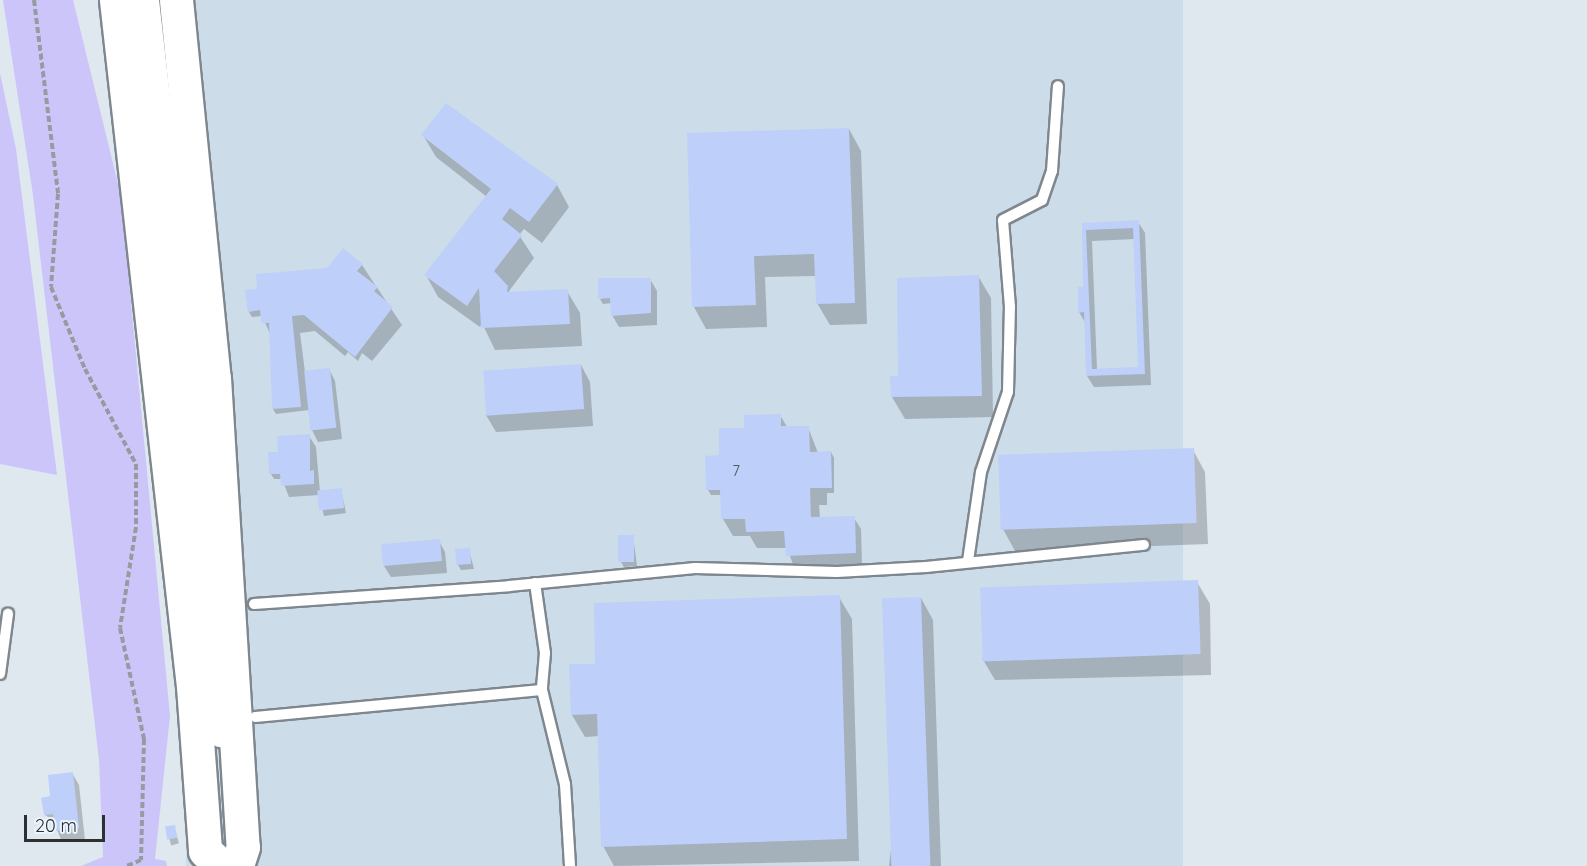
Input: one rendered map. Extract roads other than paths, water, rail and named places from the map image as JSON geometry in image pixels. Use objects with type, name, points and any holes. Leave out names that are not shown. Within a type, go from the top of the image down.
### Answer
[{"type":"main road","points":[[116,0],[193,686],[205,851],[222,866]]},
{"type":"main road","points":[[142,0],[180,330],[235,866]]},
{"type":"main road","points":[[176,0],[214,378],[243,847],[235,866]]},
{"type":"lane","points":[[968,561],[981,472],[1008,392],[1010,307],[1003,220],[1042,200],[1052,171],[1058,87]]},
{"type":"lane","points":[[254,604],[535,583],[695,568],[837,572],[1144,545]]},
{"type":"lane","points":[[535,583],[545,653],[542,690],[565,784],[570,866]]},
{"type":"lane","points":[[0,674],[8,614]]},
{"type":"lane","points":[[255,717],[542,690]]}]
